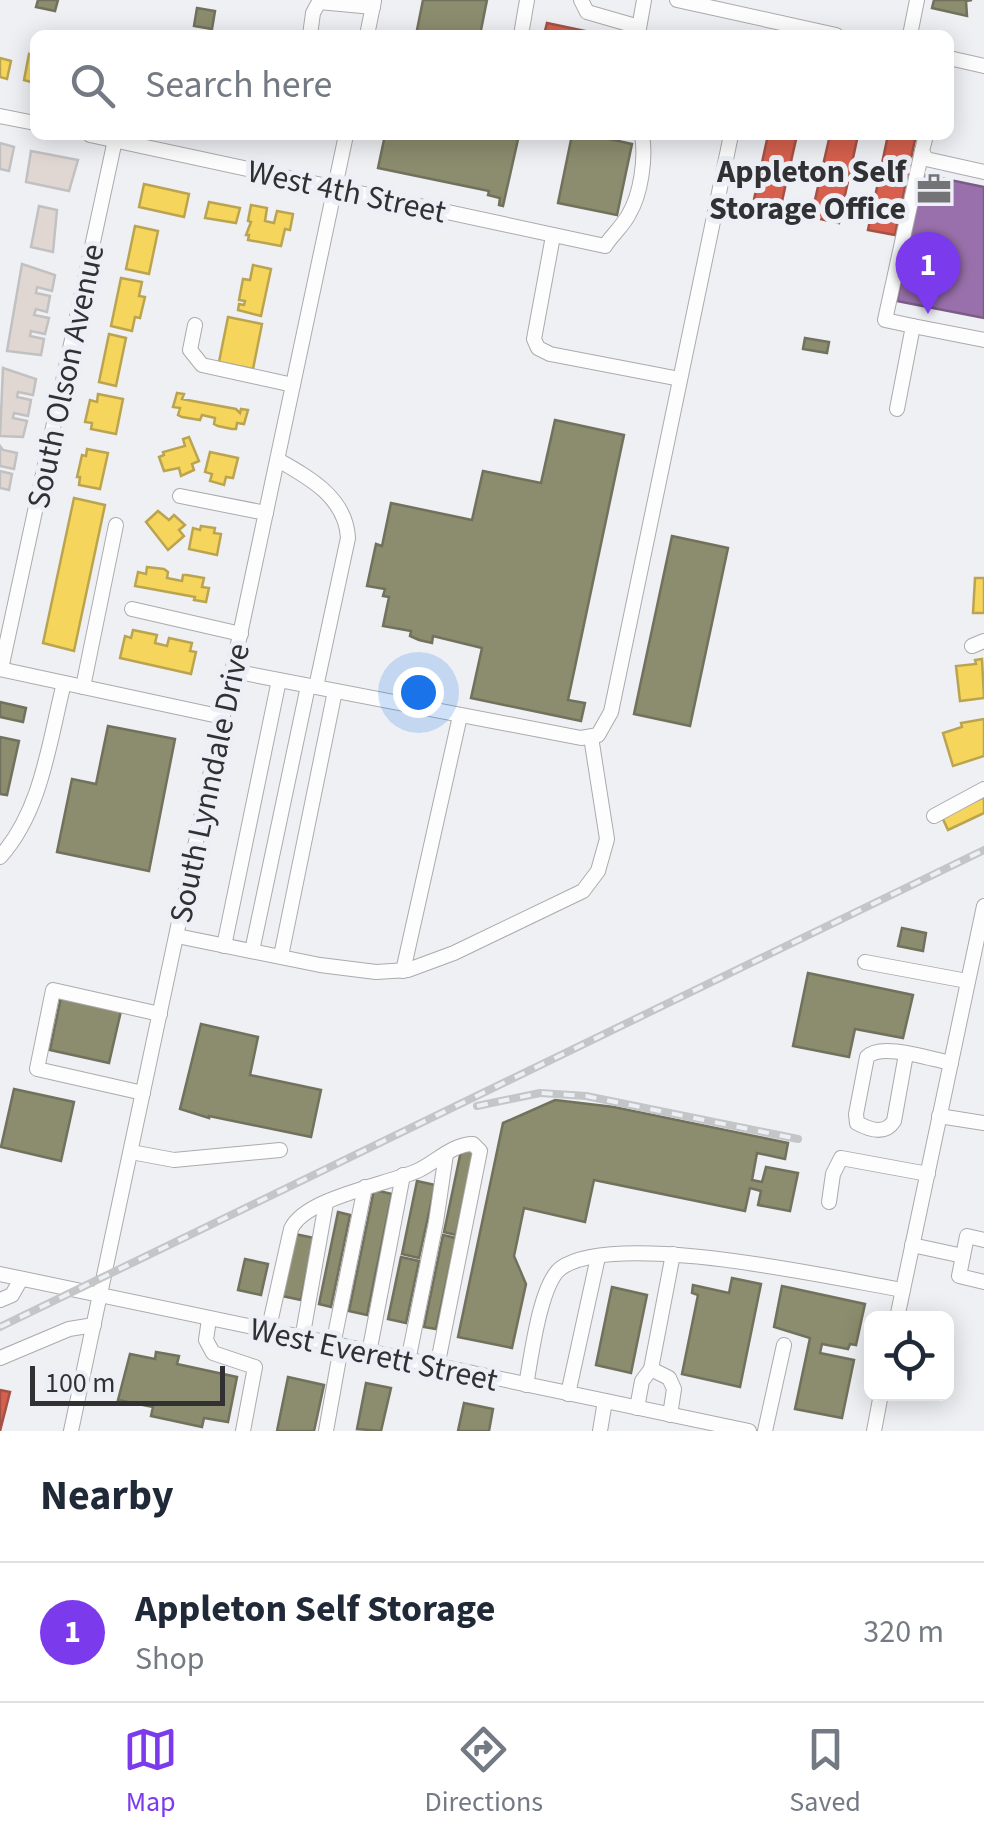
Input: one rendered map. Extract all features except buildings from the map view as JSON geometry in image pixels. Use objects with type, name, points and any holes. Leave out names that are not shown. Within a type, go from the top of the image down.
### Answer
[{"type":"street","points":[[522,30],[527,0]]},
{"type":"street","points":[[581,0],[586,12],[636,30]]},
{"type":"street","points":[[639,30],[644,0]]},
{"type":"street","points":[[677,0],[733,6],[756,18],[803,30]]},
{"type":"street","points":[[911,30],[917,0]]},
{"type":"street","points":[[311,30],[318,2],[331,1],[373,4],[368,30]]},
{"type":"street","points":[[753,30],[756,18]]},
{"type":"street","points":[[954,59],[984,66]]},
{"type":"street","points":[[0,116],[30,122]]},
{"type":"street","name":"West 4th Street","points":[[115,140],[604,246],[628,218],[634,204],[643,161],[642,140]]},
{"type":"street","name":"South Olson Avenue","points":[[0,669],[115,140]]},
{"type":"street","name":"South Lynndale Drive","points":[[71,1431],[345,140]]},
{"type":"street","points":[[233,671],[582,738],[598,736],[611,712],[730,140]]},
{"type":"street","points":[[925,140],[884,320],[984,340]]},
{"type":"street","points":[[922,152],[931,161],[984,172]]},
{"type":"street","points":[[554,236],[534,339],[538,348],[550,354],[680,379]]},
{"type":"street","points":[[195,325],[190,350],[202,365],[294,385]]},
{"type":"street","points":[[897,410],[913,326]]},
{"type":"street","points":[[252,951],[348,538],[347,518],[338,504],[309,477],[278,460]]},
{"type":"street","points":[[180,496],[266,513]]},
{"type":"street","points":[[83,687],[116,525]]},
{"type":"street","points":[[132,609],[241,634]]},
{"type":"street","points":[[0,669],[223,717]]},
{"type":"street","points":[[224,946],[279,680]]},
{"type":"street","points":[[0,858],[23,826],[34,800],[64,683]]},
{"type":"street","points":[[281,956],[335,691]]},
{"type":"street","points":[[403,971],[460,716]]},
{"type":"street","points":[[176,936],[320,966],[376,972],[403,971],[454,953],[582,891],[598,871],[606,839],[591,737]]},
{"type":"street","points":[[934,816],[984,789]]},
{"type":"street","points":[[898,1311],[984,906]]},
{"type":"street","points":[[865,962],[968,982]]},
{"type":"street","points":[[143,1093],[37,1069],[53,990],[160,1014]]},
{"type":"street","points":[[906,1054],[894,1121],[882,1131],[857,1123],[867,1057],[873,1051],[880,1049],[906,1054],[950,1063]]},
{"type":"street","points":[[940,1116],[984,1123]]},
{"type":"street","points":[[268,1332],[290,1229],[298,1216],[364,1187],[404,1175],[463,1144],[477,1145],[480,1151],[437,1366]]},
{"type":"street","points":[[130,1152],[174,1160],[280,1150]]},
{"type":"street","points":[[408,1360],[446,1154]]},
{"type":"street","points":[[828,1202],[833,1174],[842,1158],[928,1174]]},
{"type":"street","points":[[369,1352],[404,1175]]},
{"type":"street","points":[[326,1431],[364,1187]]},
{"type":"street","points":[[302,1338],[326,1204]]},
{"type":"street","points":[[984,1240],[967,1236],[959,1276],[984,1282]]},
{"type":"street","points":[[912,1245],[963,1256]]},
{"type":"street","points":[[526,1385],[548,1287],[559,1269],[585,1258],[672,1254],[903,1290]]},
{"type":"street","points":[[637,1408],[642,1381],[650,1368],[672,1254]]},
{"type":"street","points":[[568,1394],[598,1257]]},
{"type":"street","name":"West Everett Street","points":[[0,1274],[748,1431]]},
{"type":"street","points":[[0,1300],[12,1295],[22,1279]]},
{"type":"street","points":[[209,1320],[206,1340],[213,1353],[255,1367],[243,1431]]},
{"type":"street","points":[[0,1358],[69,1329],[94,1325]]},
{"type":"street","points":[[765,1431],[784,1346]]},
{"type":"street","points":[[650,1368],[670,1378],[674,1389],[670,1415]]},
{"type":"street","points":[[600,1431],[605,1401]]},
{"type":"street","points":[[874,1431],[880,1401]]},
{"type":"railway","points":[[0,1327],[984,850]]},
{"type":"railway","points":[[477,1106],[540,1093],[586,1096],[798,1139]]},
{"type":"place","name":"Appleton Self Storage Office","points":[[934,189]]},
{"type":"place","name":"Appleton Self Storage","points":[[928,314]]}]
